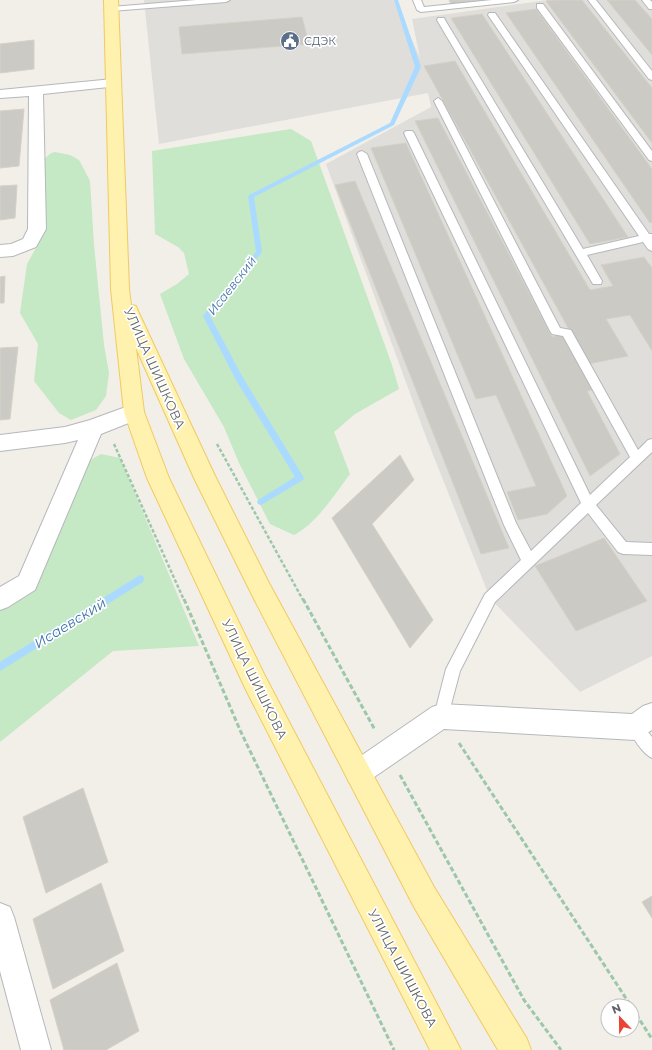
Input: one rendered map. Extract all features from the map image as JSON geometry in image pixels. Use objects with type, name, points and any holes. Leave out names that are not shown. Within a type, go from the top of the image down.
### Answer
[{"type":"main road","name":"УЛИЦА ШИШКОВА","points":[[111,4],[120,289],[134,412],[158,478],[255,682],[446,1050]]},
{"type":"main road","name":"УЛИЦА ШИШКОВА","points":[[120,289],[205,478],[262,590],[424,897],[516,1050]]},
{"type":"street","points":[[0,94],[114,83]]},
{"type":"street","points":[[0,251],[13,250],[30,243],[37,229],[36,90]]},
{"type":"street","points":[[0,443],[65,434],[99,425],[134,412]]},
{"type":"street","points":[[0,599],[27,583],[99,425]]},
{"type":"street","points":[[358,773],[441,716],[643,721]]},
{"type":"street","points":[[0,917],[36,1050]]},
{"type":"lane","points":[[111,4],[226,0]]},
{"type":"lane","points":[[417,0],[421,10],[514,0]]},
{"type":"lane","points":[[592,0],[652,76]]},
{"type":"lane","points":[[646,0],[652,7]]},
{"type":"lane","points":[[540,6],[652,158]]},
{"type":"lane","points":[[492,15],[650,241],[580,253]]},
{"type":"lane","points":[[441,20],[597,281]]},
{"type":"lane","points":[[438,102],[556,331],[567,333],[637,459]]},
{"type":"lane","points":[[409,133],[588,504],[623,548],[652,549]]},
{"type":"lane","points":[[362,154],[510,525],[529,561]]},
{"type":"lane","points":[[441,716],[453,669],[490,598],[652,444]]},
{"type":"lane","points":[[643,721],[652,750]]},
{"type":"path","points":[[99,425],[116,451],[159,541],[240,730],[394,1050]]},
{"type":"path","points":[[214,437],[524,1000],[561,1050]]},
{"type":"path","points":[[441,716],[625,998]]},
{"type":"path","points":[[640,1021],[652,1039]]},
{"type":"shaded area","points":[[144,0],[394,0],[420,58],[412,19],[548,0],[652,0],[652,656],[580,692],[490,598],[426,437],[326,164],[431,107],[428,93],[159,144]]},
{"type":"green space","points":[[291,129],[311,141],[392,365],[399,389],[355,414],[334,432],[350,474],[310,524],[294,535],[270,524],[239,463],[224,427],[184,359],[160,294],[177,284],[189,274],[184,253],[178,247],[155,234],[152,151]]},
{"type":"green space","points":[[55,152],[70,155],[79,160],[90,181],[94,245],[104,345],[109,373],[106,396],[96,410],[71,420],[59,413],[34,381],[38,344],[20,313],[27,264],[37,246],[41,229],[41,162],[51,153]]},
{"type":"green space","points":[[101,454],[120,458],[199,646],[113,651],[0,742],[0,610],[10,604],[85,463]]},
{"type":"building","points":[[449,0],[492,0],[451,4]]},
{"type":"building","points":[[582,0],[652,88],[652,143],[546,1]]},
{"type":"building","points":[[607,0],[635,0],[652,19],[652,55]]},
{"type":"building","points":[[536,9],[652,169],[652,222],[650,223],[506,13]]},
{"type":"building","points":[[482,14],[628,237],[590,244],[451,18]]},
{"type":"building","points":[[302,17],[309,44],[182,54],[179,27]]},
{"type":"building","points":[[34,40],[34,69],[0,73],[0,44]]},
{"type":"building","points":[[455,61],[590,290],[613,286],[601,265],[644,257],[652,268],[652,351],[630,315],[606,319],[628,356],[588,364],[424,66]]},
{"type":"building","points":[[24,109],[19,166],[0,168],[0,111]]},
{"type":"building","points":[[438,118],[552,337],[565,334],[595,390],[587,391],[620,454],[590,476],[415,121]]},
{"type":"building","points":[[406,143],[567,496],[547,514],[518,520],[507,492],[536,486],[496,395],[476,399],[371,148]]},
{"type":"building","points":[[355,181],[509,548],[481,554],[335,185]]},
{"type":"building","points":[[17,185],[15,218],[0,220],[0,186]]},
{"type":"building","points":[[5,276],[4,303],[0,303],[0,277]]},
{"type":"building","points":[[18,347],[10,419],[0,420],[0,348]]},
{"type":"building","points":[[400,455],[414,480],[372,524],[433,620],[410,648],[332,518]]},
{"type":"building","points":[[604,538],[647,601],[576,631],[535,566]]},
{"type":"building","points":[[83,788],[108,862],[46,893],[23,817]]},
{"type":"building","points":[[101,883],[124,951],[53,989],[33,919]]},
{"type":"building","points":[[652,896],[652,918],[642,902]]},
{"type":"building","points":[[117,963],[139,1031],[106,1050],[64,1050],[50,1000]]},
{"type":"waterway","name":"Исаевский","points":[[261,502],[300,478],[239,378],[206,316],[259,252],[251,196],[392,124],[418,67],[396,0]]},
{"type":"waterway","name":"Исаевский","points":[[0,667],[140,579]]},
{"type":"place","name":"СДЭК","points":[[290,41]]}]
